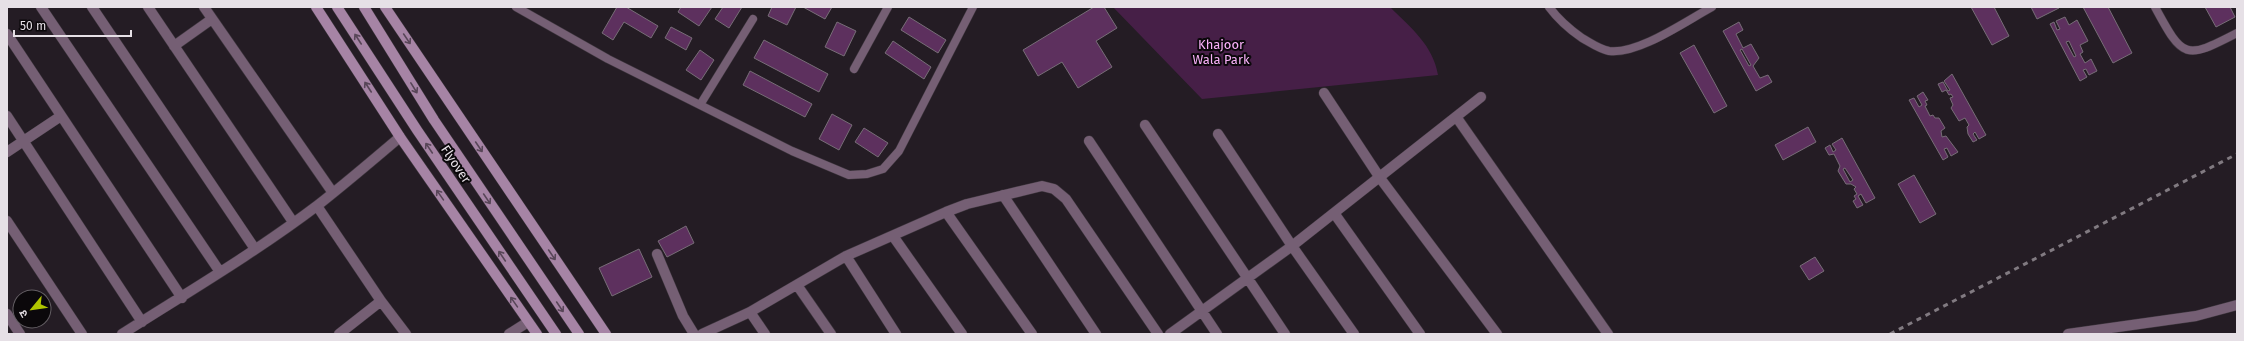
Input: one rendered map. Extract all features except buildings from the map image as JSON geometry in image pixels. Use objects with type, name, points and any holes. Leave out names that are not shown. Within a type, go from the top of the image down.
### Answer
[{"type":"street","points":[[41,7],[220,272]]},
{"type":"street","points":[[92,7],[255,249]]},
{"type":"street","points":[[148,7],[293,222]]},
{"type":"street","points":[[204,7],[332,193]]},
{"type":"street","points":[[316,7],[400,137],[537,334]]},
{"type":"street","name":"Flyover","points":[[337,7],[417,130],[556,334]]},
{"type":"street","name":"Flyover","points":[[364,7],[434,120],[579,334]]},
{"type":"street","points":[[385,7],[606,334]]},
{"type":"street","points":[[174,46],[212,19]]},
{"type":"street","points":[[7,34],[182,298]]},
{"type":"street","points":[[1324,93],[1380,178],[1497,334]]},
{"type":"street","points":[[1170,334],[1248,280],[1481,98]]},
{"type":"street","points":[[7,116],[142,322]]},
{"type":"street","points":[[7,152],[62,116]]},
{"type":"street","points":[[1457,118],[1608,334]]},
{"type":"street","points":[[1145,125],[1285,334]]},
{"type":"street","points":[[1218,134],[1292,246],[1354,334]]},
{"type":"street","points":[[122,334],[182,298],[317,206],[400,137]]},
{"type":"street","points":[[1090,142],[1217,334]]},
{"type":"street","points":[[702,334],[750,312],[846,256],[946,212],[967,204],[1042,186],[1054,189],[1066,199],[1158,334]]},
{"type":"street","points":[[1003,195],[1096,334]]},
{"type":"street","points":[[317,206],[381,302],[406,334]]},
{"type":"street","points":[[946,212],[1032,334]]},
{"type":"street","points":[[1334,213],[1420,334]]},
{"type":"street","points":[[7,221],[82,334]]},
{"type":"street","points":[[893,236],[962,334]]},
{"type":"street","points":[[657,254],[683,316],[694,334]]},
{"type":"street","points":[[846,256],[896,334]]},
{"type":"street","points":[[797,285],[831,334]]},
{"type":"street","points":[[339,334],[351,330],[381,302]]},
{"type":"street","points":[[2068,334],[2196,316],[2237,305]]},
{"type":"street","points":[[750,312],[765,334]]},
{"type":"street","points":[[7,314],[20,334]]},
{"type":"street","points":[[509,334],[528,322]]},
{"type":"lane","points":[[516,7],[608,59],[792,151],[849,175],[867,174],[883,169],[899,151],[973,7]]},
{"type":"lane","points":[[854,69],[888,7]]},
{"type":"lane","points":[[1548,7],[1568,28],[1595,46],[1609,51],[1626,51],[1641,46],[1712,7]]},
{"type":"lane","points":[[2154,7],[2179,46],[2188,51],[2196,52],[2237,33]]},
{"type":"lane","points":[[700,105],[753,19]]},
{"type":"green space","name":"Khajoor Wala Park","points":[[1113,7],[1390,7],[1413,30],[1426,46],[1435,64],[1438,75],[1202,99]]},
{"type":"railway","points":[[1890,334],[2237,154]]}]
